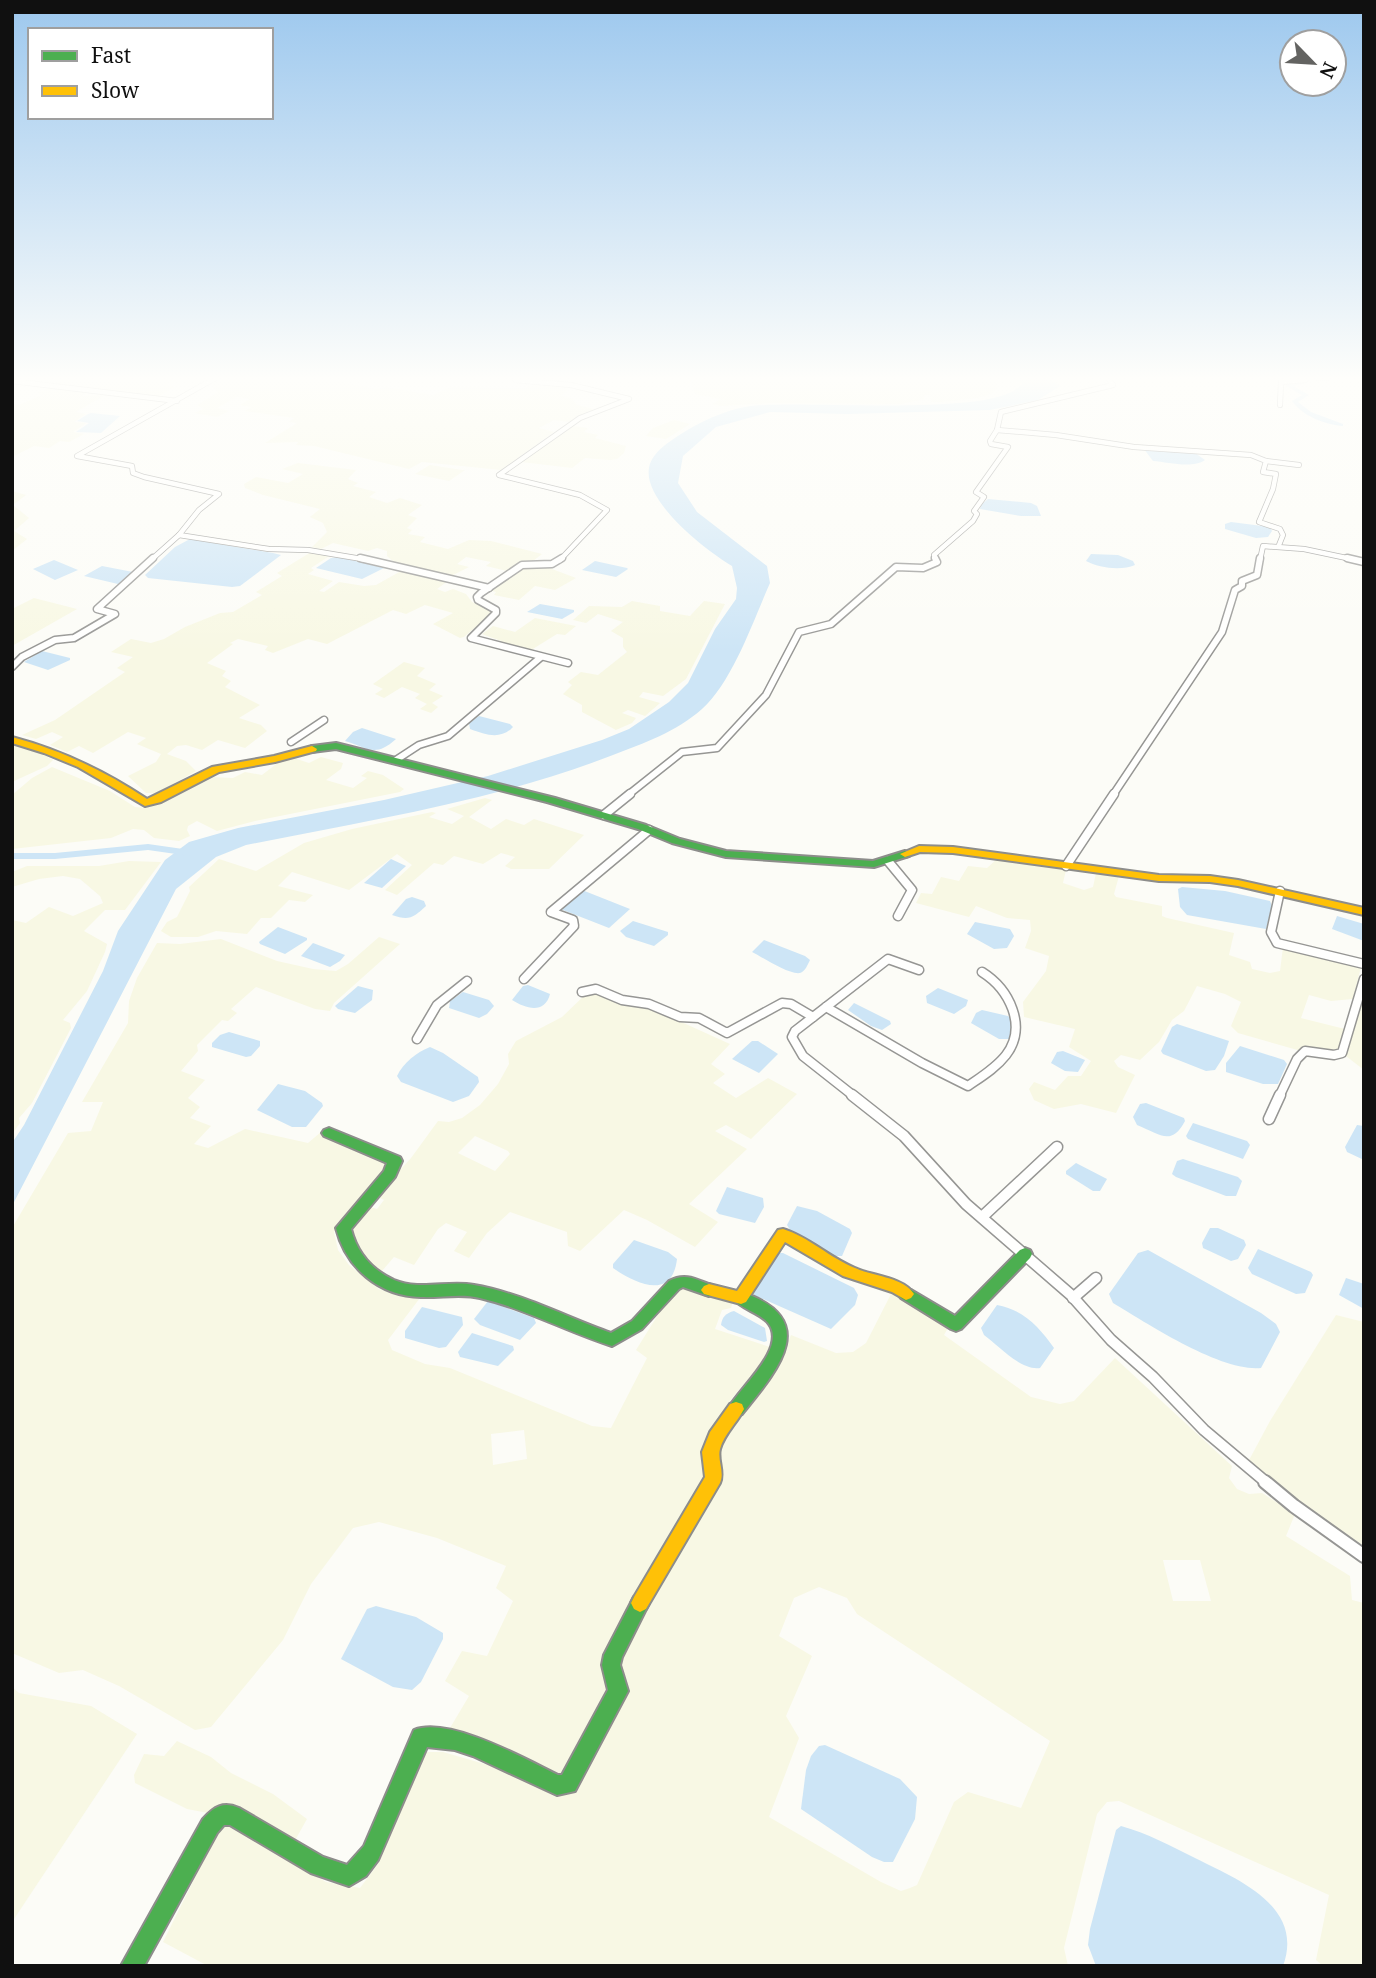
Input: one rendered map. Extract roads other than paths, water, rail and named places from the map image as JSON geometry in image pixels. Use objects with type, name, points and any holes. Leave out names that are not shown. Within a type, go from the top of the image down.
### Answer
[{"type":"main road","points":[[12,740],[39,746],[114,780],[145,803],[157,800],[216,769],[275,759],[320,747],[344,747],[456,774],[604,815],[676,841],[726,854],[833,863],[888,861],[913,851],[936,849],[1159,878],[1222,881],[1280,891],[1364,912]]},
{"type":"main road","points":[[132,1966],[210,1826],[220,1815],[232,1815],[318,1866],[349,1876],[359,1869],[372,1853],[421,1737],[438,1736],[489,1754],[557,1785],[568,1784],[616,1698],[618,1690],[611,1665],[613,1655],[632,1617],[714,1478],[710,1455],[715,1440],[743,1397],[768,1371],[778,1350],[781,1331],[769,1314],[741,1298],[728,1297],[682,1281],[674,1285],[637,1325],[612,1340],[465,1288],[415,1291],[402,1289],[367,1269],[351,1256],[342,1235],[347,1221],[390,1173],[395,1161],[329,1133]]},
{"type":"main road","points":[[741,1298],[762,1266],[767,1252],[783,1234],[848,1272],[897,1288],[956,1325],[1025,1254]]},
{"type":"street","points":[[12,667],[22,657],[55,640],[74,638],[116,614],[97,609],[179,535],[199,510],[219,494],[144,477],[133,473],[132,468]]},
{"type":"street","points":[[509,468],[499,475],[580,495],[607,510],[607,513],[554,563],[518,566],[477,597],[496,610],[496,613],[471,638],[568,663]]},
{"type":"street","points":[[604,815],[682,752],[717,748],[766,695],[799,632],[831,624],[896,567],[922,569],[933,566],[937,562],[934,555],[959,537],[977,514],[974,511],[984,497],[976,492],[993,468]]},
{"type":"street","points":[[1263,468],[1276,474],[1276,478],[1259,522],[1280,529],[1283,535],[1279,545]]},
{"type":"street","points":[[179,535],[268,549],[308,550],[354,557],[489,588]]},
{"type":"street","points":[[1066,866],[1222,632],[1235,590],[1242,586],[1242,581],[1257,575],[1263,546],[1279,545],[1364,562]]},
{"type":"street","points":[[396,760],[419,745],[448,736],[541,657]]},
{"type":"street","points":[[291,742],[324,720]]},
{"type":"street","points":[[524,979],[574,926],[573,920],[551,912],[649,830]]},
{"type":"street","points":[[888,861],[912,890],[898,916]]},
{"type":"street","points":[[1280,891],[1271,932],[1277,943],[1364,964]]},
{"type":"street","points":[[919,970],[888,960],[795,1031],[792,1037],[803,1056],[904,1136],[950,1189],[1073,1298],[1111,1339],[1241,1463],[1294,1506],[1364,1556]]},
{"type":"street","points":[[826,1007],[968,1086],[996,1066],[1010,1051],[1017,1037],[1010,998],[999,982],[982,972]]},
{"type":"street","points":[[1269,1119],[1297,1059],[1305,1051],[1316,1050],[1336,1055],[1342,1053],[1364,979]]},
{"type":"street","points":[[418,1038],[431,1010],[444,996],[467,981]]},
{"type":"street","points":[[582,992],[596,989],[622,1000],[649,1004],[680,1017],[698,1018],[727,1033],[782,1003],[792,1004],[813,1017]]},
{"type":"street","points":[[982,1217],[1057,1147]]},
{"type":"street","points":[[1073,1298],[1096,1278]]},
{"type":"water","points":[[649,468],[681,468],[678,483],[697,512],[767,566],[770,583],[733,667],[713,697],[692,717],[671,730],[568,771],[431,808],[246,845],[216,857],[176,889],[12,1206],[12,1143],[24,1125],[103,971],[118,931],[165,860],[189,842],[238,828],[384,800],[488,776],[602,740],[629,729],[669,702],[688,683],[715,629],[736,599],[737,588],[732,566],[679,524],[656,496],[650,481]]},
{"type":"water","points":[[988,499],[1031,503],[1037,506],[1041,516],[1021,516],[980,509]]},
{"type":"water","points":[[1231,522],[1270,527],[1272,531],[1268,537],[1256,538],[1225,529],[1225,524]]},
{"type":"water","points":[[190,539],[281,555],[240,586],[148,578],[145,575],[175,547]]},
{"type":"water","points":[[1091,554],[1118,555],[1133,561],[1135,565],[1110,568],[1097,565],[1086,561]]},
{"type":"water","points":[[339,557],[384,568],[362,579],[316,568],[331,558]]},
{"type":"water","points":[[54,560],[78,570],[55,580],[33,569]]},
{"type":"water","points":[[595,561],[628,569],[616,577],[582,570]]},
{"type":"water","points":[[102,566],[133,572],[118,584],[84,576]]},
{"type":"water","points":[[540,604],[574,612],[562,619],[527,612]]},
{"type":"water","points":[[42,651],[70,660],[48,670],[24,662]]},
{"type":"water","points":[[479,716],[513,727],[498,735],[470,729],[469,723]]},
{"type":"water","points":[[362,728],[396,739],[377,750],[345,741],[353,732]]},
{"type":"water","points":[[391,859],[406,866],[382,888],[364,883]]},
{"type":"water","points":[[1182,887],[1225,891],[1270,901],[1272,906],[1266,929],[1187,915],[1180,907],[1178,889]]},
{"type":"water","points":[[582,890],[630,909],[609,928],[561,908]]},
{"type":"water","points":[[412,897],[424,901],[426,906],[410,917],[392,915],[406,899]]},
{"type":"water","points":[[1337,916],[1364,924],[1364,941],[1332,929]]},
{"type":"water","points":[[633,921],[668,932],[668,935],[654,946],[626,937],[620,931]]},
{"type":"water","points":[[975,922],[1010,929],[1014,936],[1007,948],[994,949],[967,934]]},
{"type":"water","points":[[278,927],[307,940],[285,954],[260,944],[259,942]]},
{"type":"water","points":[[764,940],[805,956],[810,960],[805,970],[800,973],[789,971],[752,952]]},
{"type":"water","points":[[313,943],[345,955],[330,967],[301,956]]},
{"type":"water","points":[[528,985],[550,994],[544,1005],[534,1008],[512,1000],[523,986]]},
{"type":"water","points":[[358,986],[373,990],[372,1000],[355,1013],[335,1006]]},
{"type":"water","points":[[938,988],[968,1000],[966,1006],[954,1014],[927,1003],[926,996]]},
{"type":"water","points":[[463,992],[489,1000],[494,1006],[479,1018],[449,1008],[450,1001]]},
{"type":"water","points":[[854,1003],[890,1021],[891,1024],[882,1030],[871,1026],[848,1010]]},
{"type":"water","points":[[982,1010],[1008,1016],[1013,1021],[1009,1039],[999,1039],[971,1023],[976,1013]]},
{"type":"water","points":[[1177,1024],[1229,1041],[1215,1070],[1206,1071],[1163,1054],[1161,1051],[1172,1027]]},
{"type":"water","points":[[229,1032],[260,1041],[260,1046],[251,1056],[246,1057],[212,1047],[212,1043],[220,1035]]},
{"type":"water","points":[[752,1041],[758,1041],[778,1054],[759,1073],[732,1059]]},
{"type":"water","points":[[1240,1046],[1284,1060],[1287,1064],[1278,1084],[1263,1084],[1226,1072],[1226,1063]]},
{"type":"water","points":[[430,1047],[478,1077],[479,1082],[469,1096],[453,1102],[401,1082],[397,1076],[403,1067],[415,1055]]},
{"type":"water","points":[[1063,1051],[1085,1060],[1078,1072],[1065,1071],[1051,1063],[1057,1052]]},
{"type":"water","points":[[278,1084],[305,1091],[322,1103],[323,1106],[306,1127],[292,1127],[257,1110]]},
{"type":"water","points":[[1146,1103],[1184,1118],[1185,1121],[1175,1134],[1170,1136],[1159,1135],[1137,1125],[1133,1117],[1140,1104]]},
{"type":"water","points":[[1193,1123],[1247,1141],[1250,1145],[1243,1159],[1188,1139],[1186,1136]]},
{"type":"water","points":[[1357,1125],[1364,1126],[1364,1160],[1347,1152],[1345,1147]]},
{"type":"water","points":[[1183,1159],[1238,1177],[1242,1181],[1236,1196],[1226,1196],[1176,1177],[1172,1174],[1177,1161]]},
{"type":"water","points":[[1076,1163],[1107,1179],[1100,1191],[1093,1191],[1066,1174]]},
{"type":"water","points":[[727,1187],[763,1198],[764,1207],[755,1223],[716,1211]]},
{"type":"water","points":[[797,1206],[817,1211],[850,1229],[852,1233],[842,1256],[832,1256],[790,1230],[787,1225]]},
{"type":"water","points":[[1210,1228],[1218,1228],[1244,1240],[1246,1245],[1238,1259],[1231,1261],[1203,1248],[1202,1243]]},
{"type":"water","points":[[634,1240],[668,1252],[677,1259],[674,1272],[668,1280],[661,1285],[642,1283],[613,1268],[613,1264]]},
{"type":"water","points":[[1258,1249],[1311,1272],[1313,1275],[1305,1293],[1296,1294],[1252,1274],[1248,1268]]},
{"type":"water","points":[[1148,1250],[1276,1324],[1280,1332],[1261,1368],[1245,1367],[1206,1355],[1113,1303],[1109,1294],[1138,1253]]},
{"type":"water","points":[[777,1253],[783,1253],[854,1288],[858,1295],[855,1305],[831,1329],[754,1295],[754,1290]]},
{"type":"water","points":[[1346,1278],[1364,1284],[1364,1309],[1339,1295]]},
{"type":"water","points":[[488,1301],[534,1318],[536,1323],[520,1340],[480,1325],[474,1319]]},
{"type":"water","points":[[997,1305],[1023,1315],[1043,1333],[1054,1348],[1040,1368],[1018,1362],[984,1335],[981,1328]]},
{"type":"water","points":[[422,1307],[462,1317],[463,1325],[446,1347],[439,1348],[405,1338],[405,1331]]},
{"type":"water","points":[[734,1311],[765,1328],[767,1341],[728,1330],[721,1325],[725,1316]]},
{"type":"water","points":[[472,1333],[513,1346],[514,1350],[498,1366],[460,1357],[458,1352]]},
{"type":"water","points":[[376,1606],[416,1617],[443,1633],[443,1639],[421,1682],[412,1690],[393,1687],[341,1659],[367,1609]]},
{"type":"water","points":[[825,1745],[900,1779],[917,1797],[915,1819],[893,1862],[872,1857],[801,1809],[806,1770],[811,1756],[819,1746]]},
{"type":"water","points":[[1121,1826],[1159,1840],[1230,1875],[1263,1897],[1276,1911],[1284,1927],[1287,1945],[1283,1966],[1096,1966],[1088,1945],[1090,1929],[1116,1830]]},
{"type":"waterway","points":[[12,856],[55,856],[148,847],[190,853]]}]
